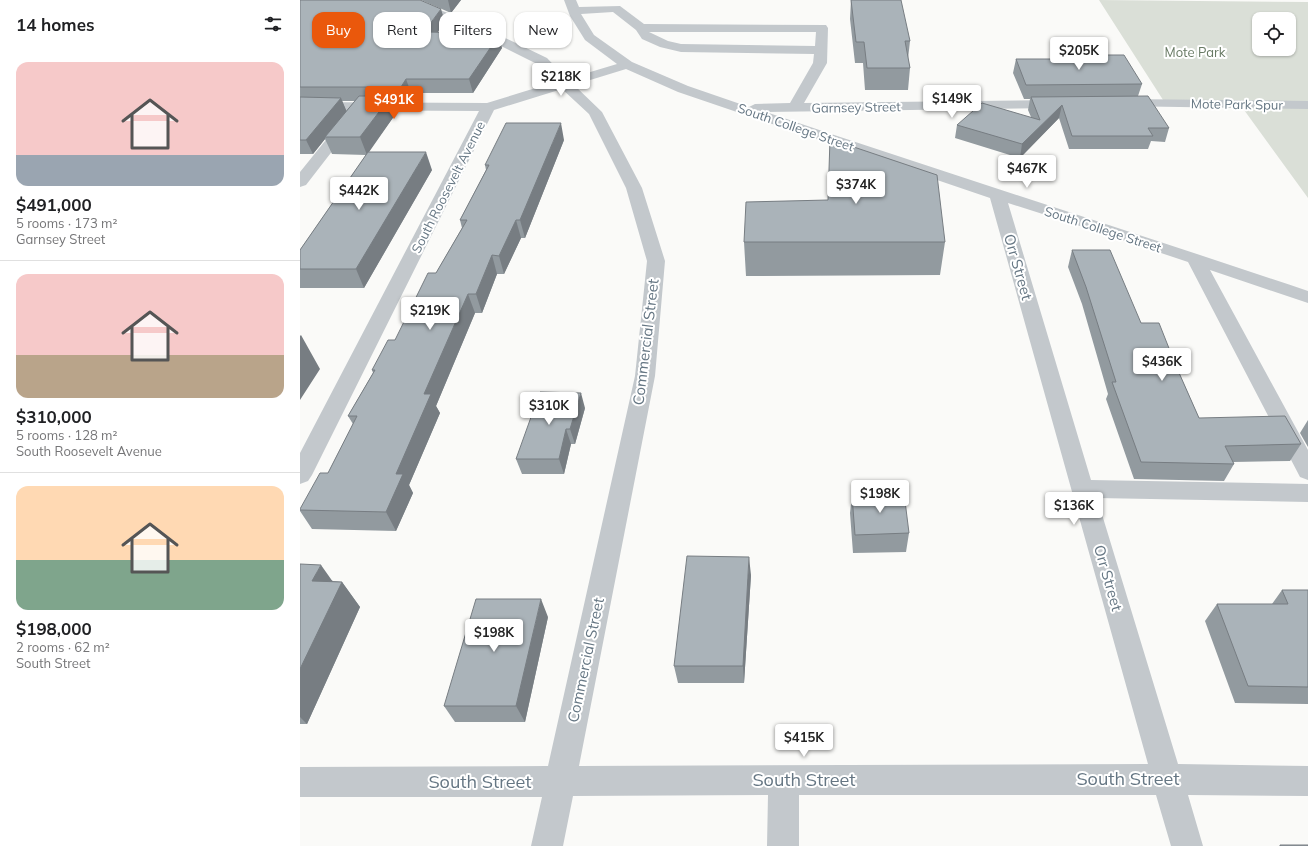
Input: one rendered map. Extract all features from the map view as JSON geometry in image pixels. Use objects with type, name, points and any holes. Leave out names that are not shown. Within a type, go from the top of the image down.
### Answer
[{"type":"street","name":"Commercial Street","points":[[407,0],[522,50],[542,61],[563,83],[595,112],[634,188],[656,261],[645,376],[547,846]]},
{"type":"street","points":[[627,65],[589,37],[576,16],[572,5],[616,8],[641,28],[646,36],[664,44],[681,48],[820,50]]},
{"type":"street","points":[[641,28],[822,28],[820,63],[795,107]]},
{"type":"street","name":"South Roosevelt Avenue","points":[[300,475],[488,107],[563,83],[627,65]]},
{"type":"street","name":"South College Street","points":[[627,65],[683,89],[738,108],[1308,297]]},
{"type":"street","name":"Mote Park Spur","points":[[1110,104],[1165,103],[1308,105]]},
{"type":"street","name":"Garnsey Street","points":[[738,108],[1070,104]]},
{"type":"street","points":[[300,106],[488,107]]},
{"type":"street","points":[[300,182],[360,107]]},
{"type":"street","name":"Orr Street","points":[[997,195],[1166,779],[1187,846]]},
{"type":"street","points":[[1196,259],[1308,470]]},
{"type":"street","points":[[1082,489],[1308,494]]},
{"type":"street","name":"South Street","points":[[300,782],[1166,779],[1308,781]]},
{"type":"street","points":[[783,846],[784,780]]},
{"type":"green space","name":"Mote Park","points":[[1099,0],[1308,2],[1308,198],[1239,103],[1165,103]]},
{"type":"building","points":[[300,0],[420,0],[441,9],[431,23],[431,12],[373,12],[373,48],[431,48],[431,32],[439,32],[439,48],[490,48],[469,79],[406,79],[401,87],[300,87]]},
{"type":"building","points":[[851,0],[901,0],[910,41],[905,41],[910,68],[867,68],[864,42],[856,42]]},
{"type":"building","points":[[1057,55],[1124,55],[1142,84],[1026,85],[1016,59],[1059,59]]},
{"type":"building","points":[[359,96],[391,96],[360,137],[325,137]]},
{"type":"building","points":[[1148,96],[1169,128],[1148,128],[1153,136],[1072,136],[1062,105],[1022,144],[957,125],[982,103],[1040,120],[1031,97]]},
{"type":"building","points":[[300,97],[341,98],[306,140],[300,140]]},
{"type":"building","points":[[506,123],[561,123],[520,220],[516,220],[499,256],[492,255],[476,294],[468,294],[424,394],[431,394],[396,474],[403,474],[386,512],[300,510],[320,473],[328,473],[357,416],[348,416],[375,370],[372,370],[388,340],[395,340],[428,273],[436,273],[467,220],[460,220],[489,165],[485,165]]},
{"type":"building","points":[[830,139],[937,175],[945,242],[744,242],[746,202],[828,200]]},
{"type":"building","points":[[368,152],[426,152],[356,269],[300,269],[300,250]]},
{"type":"building","points":[[1072,250],[1110,250],[1141,323],[1159,323],[1199,418],[1285,416],[1301,444],[1225,446],[1234,464],[1141,462],[1112,382],[1116,382],[1086,287]]},
{"type":"building","points":[[540,392],[581,393],[570,429],[566,429],[559,459],[516,459]]},
{"type":"building","points":[[904,493],[909,533],[855,535],[852,495]]},
{"type":"building","points":[[687,556],[749,557],[743,666],[674,666]]},
{"type":"building","points":[[300,564],[321,565],[312,581],[342,582],[300,669]]},
{"type":"building","points":[[1282,590],[1308,590],[1308,687],[1248,686],[1217,604],[1288,604]]},
{"type":"building","points":[[476,599],[541,599],[516,706],[444,706]]},
{"type":"building","points":[[1308,845],[1308,846],[1280,846]]}]
